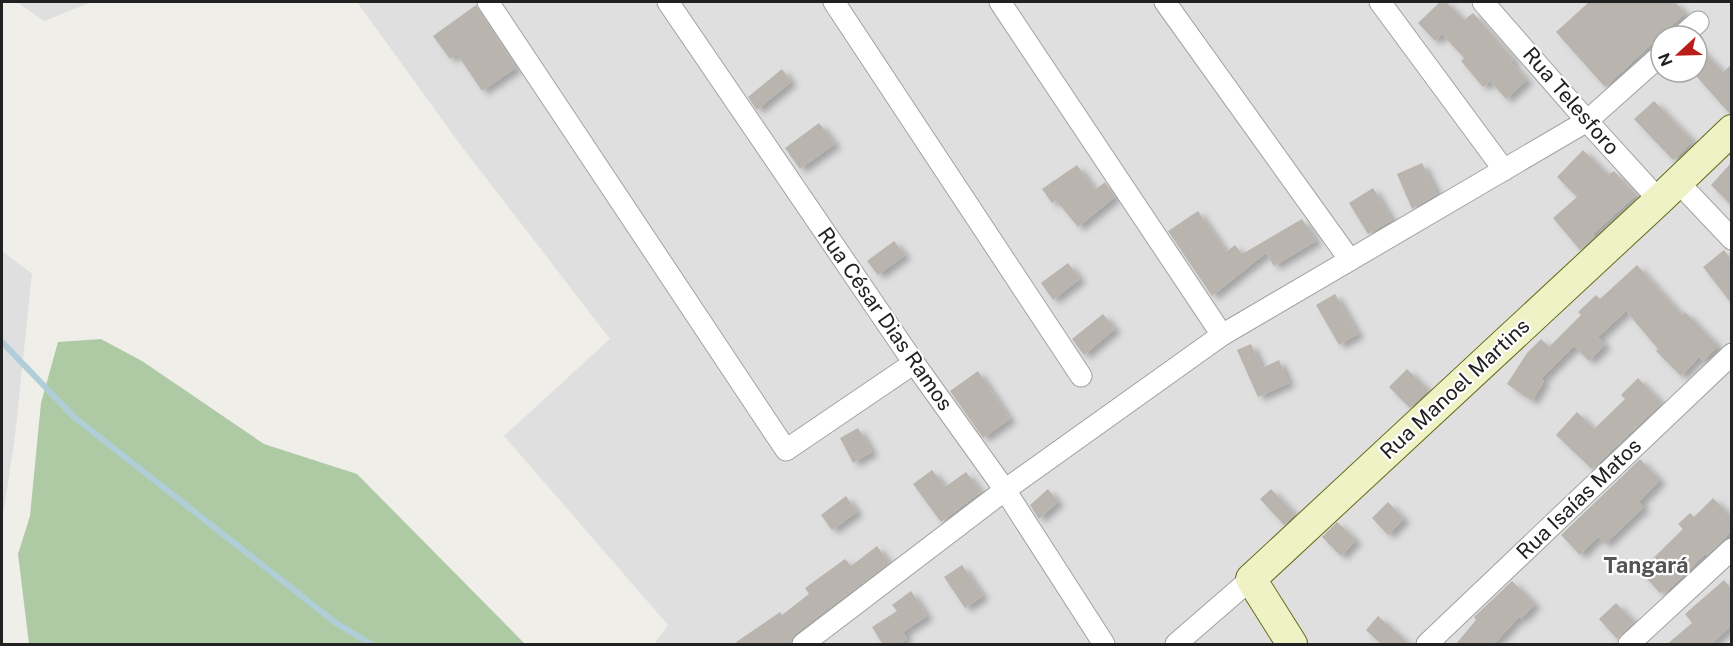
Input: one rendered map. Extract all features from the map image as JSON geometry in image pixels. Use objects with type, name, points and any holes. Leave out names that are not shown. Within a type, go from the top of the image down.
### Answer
[{"type":"street","points":[[488,2],[786,450],[914,363]]},
{"type":"street","name":"Rua César Dias Ramos","points":[[668,2],[914,363],[1005,490],[1098,643]]},
{"type":"street","points":[[834,2],[1082,376]]},
{"type":"street","points":[[1000,2],[1222,335]]},
{"type":"street","points":[[1165,2],[1350,260]]},
{"type":"street","points":[[1380,2],[1504,170]]},
{"type":"street","name":"Rua Telesforo","points":[[1483,2],[1587,121],[1669,191],[1731,239]]},
{"type":"street","points":[[803,645],[1005,490],[1222,335],[1587,121],[1649,66]]},
{"type":"street","name":"Rua Manoel Martins","points":[[1176,645],[1251,579],[1669,191],[1731,130]]},
{"type":"street","name":"Rua Isaías Matos","points":[[1427,645],[1731,354]]},
{"type":"street","points":[[1629,645],[1731,549]]},
{"type":"street","points":[[1251,579],[1292,645]]},
{"type":"shaded area","points":[[17,2],[92,2],[44,21]]},
{"type":"shaded area","points":[[357,2],[1731,2],[1731,644],[654,644],[668,625],[504,436],[610,339],[459,143]]},
{"type":"shaded area","points":[[2,251],[32,274],[15,436],[2,523]]},
{"type":"green space","points":[[101,339],[142,361],[264,444],[357,474],[525,644],[29,644],[18,554],[30,516],[41,403],[58,342]]},
{"type":"building","points":[[1440,2],[1446,2],[1464,20],[1473,13],[1514,60],[1511,62],[1527,80],[1506,99],[1490,81],[1483,87],[1461,61],[1464,58],[1442,34],[1435,41],[1418,23]]},
{"type":"building","points":[[1589,2],[1675,2],[1685,13],[1673,24],[1649,24],[1649,46],[1605,87],[1556,32]]},
{"type":"building","points":[[476,5],[516,68],[482,91],[457,54],[450,59],[433,36]]},
{"type":"building","points":[[1709,57],[1723,72],[1731,65],[1731,113],[1703,84],[1709,84]]},
{"type":"building","points":[[782,69],[791,82],[757,110],[748,97]]},
{"type":"building","points":[[1654,101],[1693,141],[1673,160],[1634,119]]},
{"type":"building","points":[[819,123],[835,144],[800,169],[785,148]]},
{"type":"building","points":[[1583,150],[1608,175],[1614,171],[1636,195],[1593,234],[1595,236],[1580,250],[1553,218],[1577,197],[1557,177]]},
{"type":"building","points":[[1422,163],[1437,194],[1412,209],[1397,174]]},
{"type":"building","points":[[1731,163],[1731,205],[1711,185]]},
{"type":"building","points":[[1077,165],[1095,190],[1105,182],[1115,197],[1078,227],[1056,200],[1052,203],[1042,189]]},
{"type":"building","points":[[1373,188],[1392,220],[1368,234],[1349,203]]},
{"type":"building","points":[[1198,211],[1226,252],[1235,245],[1242,254],[1302,219],[1316,241],[1274,266],[1266,253],[1212,296],[1168,231]]},
{"type":"building","points":[[894,241],[905,255],[878,275],[867,261]]},
{"type":"building","points":[[1724,250],[1731,259],[1731,303],[1703,267]]},
{"type":"building","points":[[1068,263],[1080,279],[1053,300],[1041,283]]},
{"type":"building","points":[[1637,265],[1682,315],[1685,312],[1718,346],[1703,361],[1699,357],[1681,376],[1656,351],[1658,349],[1626,311],[1598,337],[1605,345],[1589,361],[1574,346],[1541,379],[1544,381],[1532,401],[1507,384],[1527,353],[1541,339],[1549,347],[1581,315],[1578,312],[1596,295],[1600,299]]},
{"type":"building","points":[[1335,294],[1358,334],[1339,345],[1316,305]]},
{"type":"building","points":[[1103,314],[1115,329],[1084,355],[1072,339]]},
{"type":"building","points":[[1251,344],[1262,368],[1279,360],[1289,383],[1258,397],[1237,350]]},
{"type":"building","points":[[1407,369],[1428,390],[1410,408],[1389,387]]},
{"type":"building","points":[[978,371],[1010,419],[983,438],[950,391]]},
{"type":"building","points":[[1638,378],[1662,403],[1592,469],[1556,435],[1577,412],[1594,429],[1625,399],[1621,395]]},
{"type":"building","points":[[858,428],[872,452],[853,463],[840,438]]},
{"type":"building","points":[[1640,459],[1660,480],[1639,502],[1644,507],[1605,544],[1598,537],[1580,555],[1561,535]]},
{"type":"building","points":[[932,470],[945,487],[966,472],[981,492],[941,522],[913,484]]},
{"type":"building","points":[[1048,489],[1058,502],[1039,519],[1030,505]]},
{"type":"building","points":[[1271,489],[1295,514],[1284,525],[1260,499]]},
{"type":"building","points":[[846,496],[857,512],[832,530],[821,515]]},
{"type":"building","points":[[1713,498],[1731,517],[1731,532],[1666,592],[1664,589],[1660,593],[1640,571],[1683,529],[1678,524],[1690,513],[1694,517]]},
{"type":"building","points":[[1388,502],[1404,519],[1388,535],[1372,518]]},
{"type":"building","points":[[1337,522],[1356,540],[1341,556],[1322,537]]},
{"type":"building","points":[[877,546],[889,563],[795,634],[789,645],[732,645],[780,612],[782,615],[809,594],[805,588],[845,559],[851,566]]},
{"type":"building","points":[[962,565],[983,596],[965,608],[944,577]]},
{"type":"building","points":[[1724,580],[1731,589],[1731,626],[1710,645],[1666,645],[1692,623],[1685,614]]},
{"type":"building","points":[[1512,581],[1535,604],[1521,619],[1519,617],[1493,645],[1455,645],[1476,620],[1474,617]]},
{"type":"building","points":[[911,591],[927,616],[903,632],[907,639],[898,645],[883,645],[872,627],[897,611],[892,605]]},
{"type":"building","points":[[1616,603],[1634,622],[1617,639],[1599,619]]},
{"type":"building","points":[[1378,616],[1410,645],[1382,645],[1366,630]]},
{"type":"waterway","points":[[2,342],[74,417],[336,623],[371,644]]},
{"type":"district","name":"Tangará","points":[[1646,565]]}]
